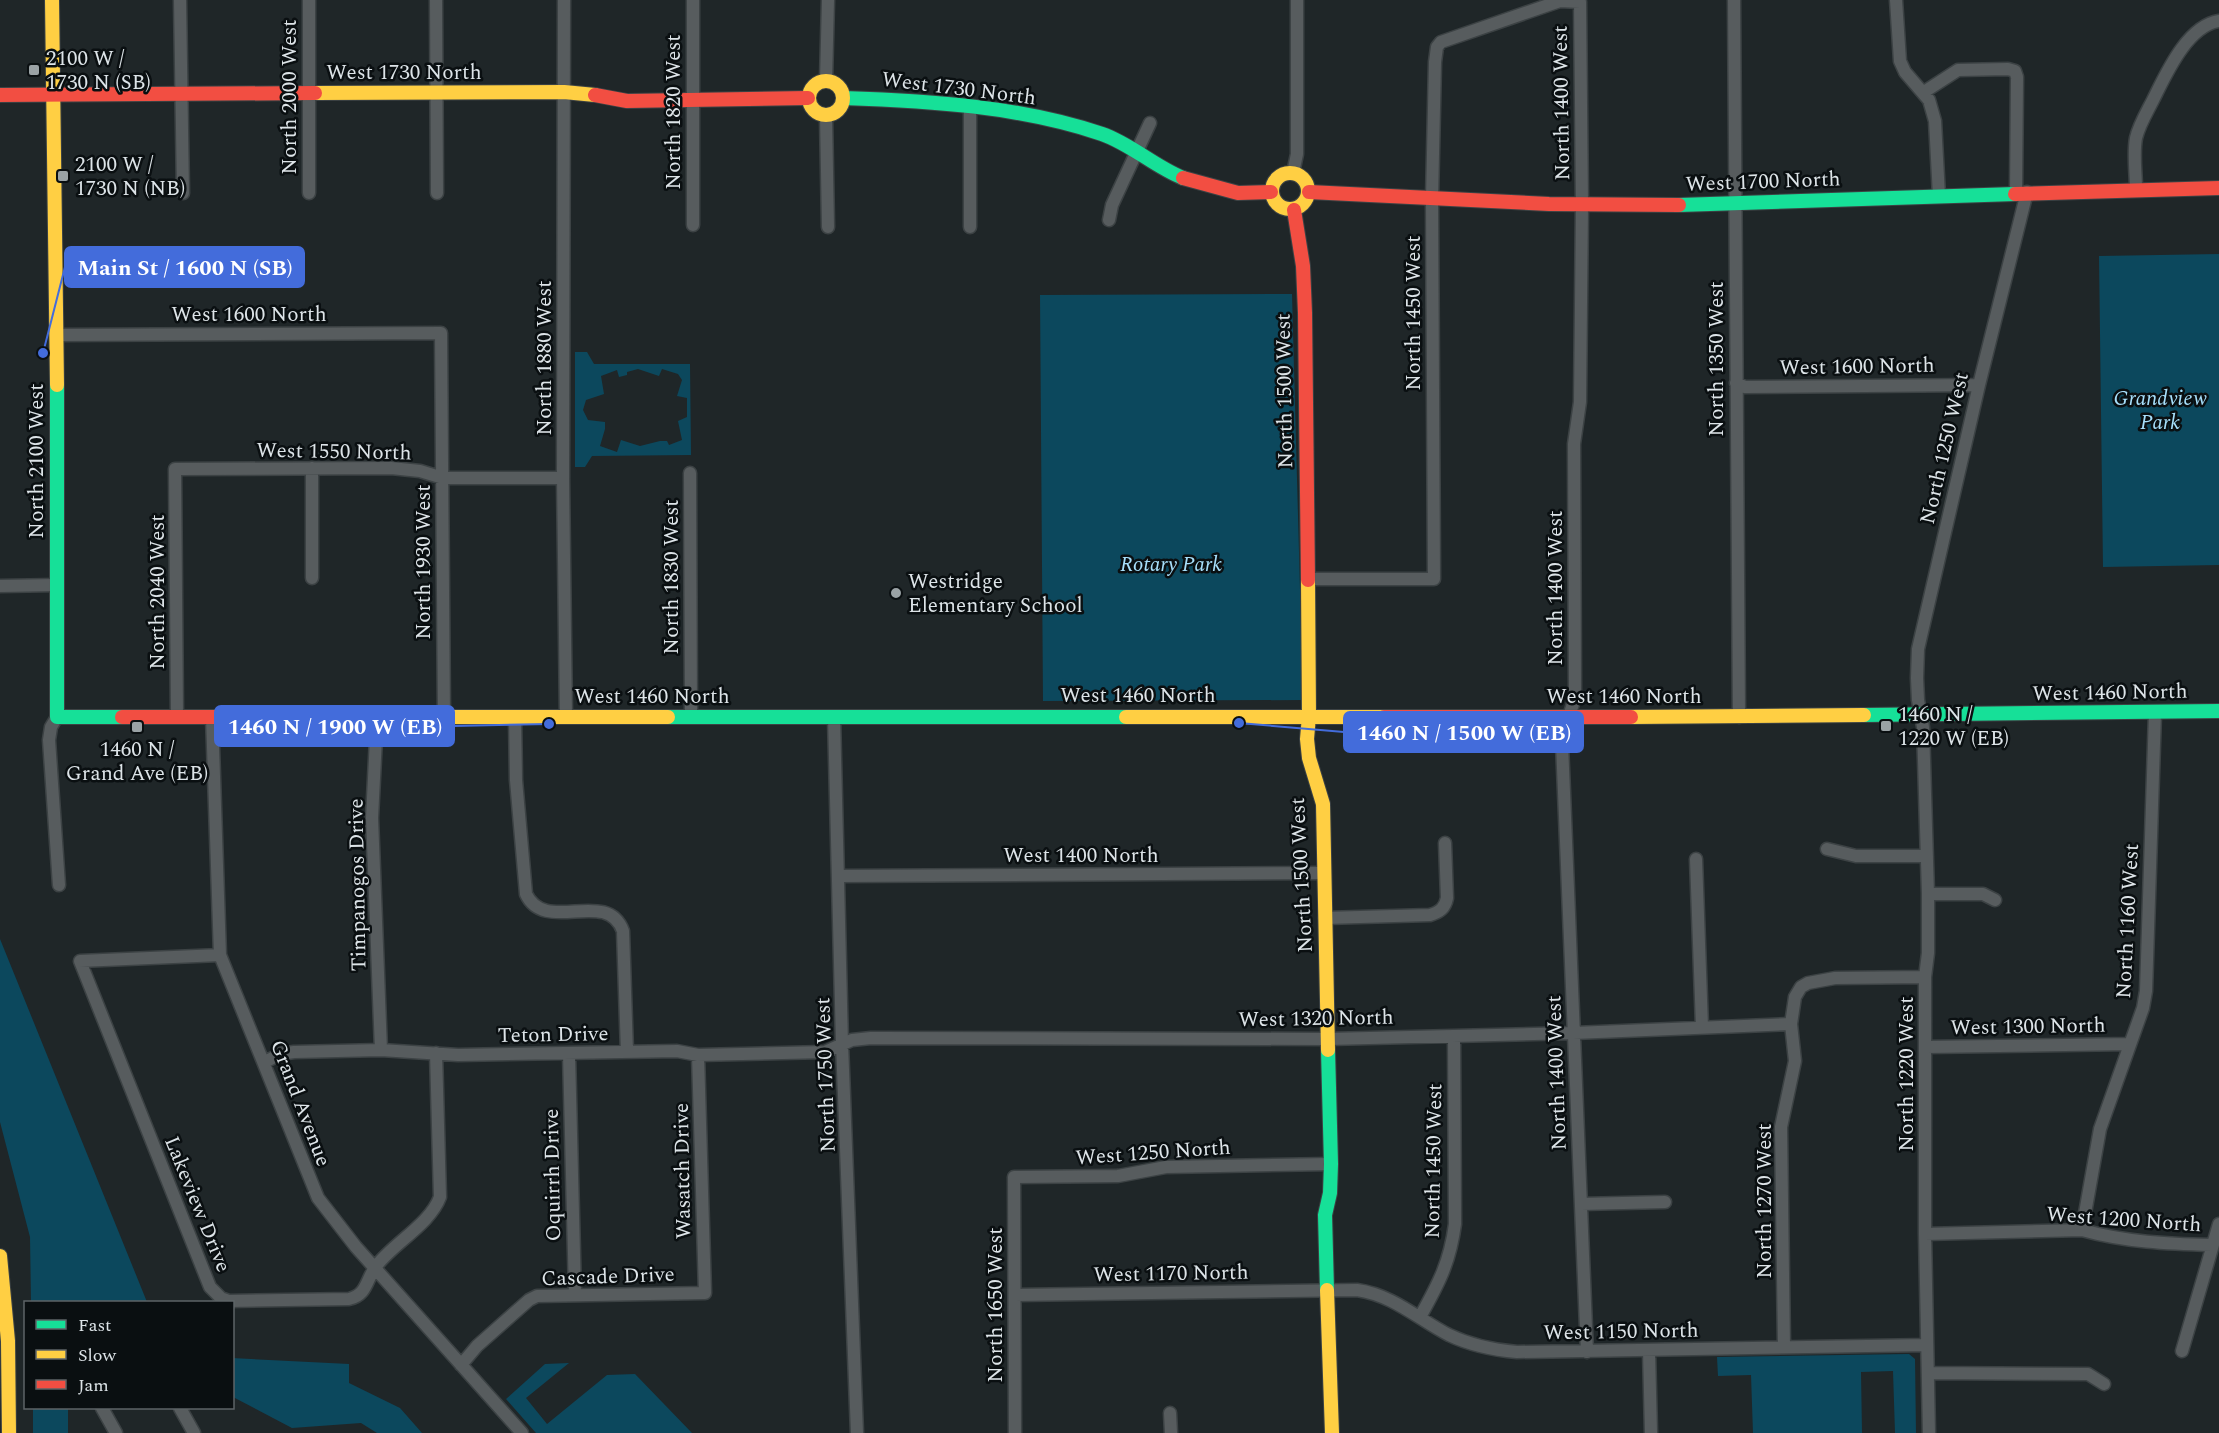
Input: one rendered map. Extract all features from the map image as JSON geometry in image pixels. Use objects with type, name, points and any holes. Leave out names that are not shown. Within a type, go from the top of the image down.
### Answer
[{"type":"main road","name":"North 2100 West","points":[[52,0],[57,335],[57,717]]},
{"type":"main road","points":[[826,81],[838,86],[843,98],[838,111],[826,116],[813,111],[808,98],[813,86],[826,81]]},
{"type":"main road","name":"West 1730 North","points":[[0,95],[564,92],[627,101],[808,98]]},
{"type":"main road","name":"West 1730 North","points":[[843,98],[905,100],[1018,112],[1104,135],[1181,177],[1238,193],[1271,192]]},
{"type":"main road","points":[[1293,173],[1304,179],[1309,192],[1305,203],[1294,210],[1281,208],[1276,204],[1271,192],[1275,180],[1280,176],[1293,173]]},
{"type":"main road","name":"West 1700 North","points":[[1309,192],[1582,205],[1735,204],[2219,188]]},
{"type":"main road","name":"North 1500 West","points":[[1294,210],[1303,266],[1305,313],[1309,716],[1307,739],[1309,758],[1323,804],[1331,1164],[1330,1193],[1325,1215],[1332,1433]]},
{"type":"main road","name":"West 1460 North","points":[[57,717],[1738,717],[2219,711]]},
{"type":"main road","points":[[0,1256],[8,1332],[9,1433]]},
{"type":"street","points":[[180,0],[183,193]]},
{"type":"street","name":"North 2000 West","points":[[309,0],[309,193]]},
{"type":"street","points":[[436,0],[437,193]]},
{"type":"street","name":"North 1880 West","points":[[564,0],[563,478],[566,717]]},
{"type":"street","name":"North 1820 West","points":[[693,0],[693,225]]},
{"type":"street","points":[[826,81],[828,0]]},
{"type":"street","points":[[1293,173],[1297,154],[1297,0]]},
{"type":"street","name":"North 1350 West","points":[[1734,0],[1738,717]]},
{"type":"street","points":[[1896,0],[1900,61],[1905,72],[1929,100],[1935,121],[1939,196]]},
{"type":"street","name":"North 1400 West","points":[[1437,47],[1441,42],[1560,1],[1580,2],[1582,205],[1580,402],[1574,444],[1575,697],[1563,732],[1562,744],[1587,1352]]},
{"type":"street","points":[[2136,189],[2136,138],[2143,118],[2180,51],[2194,34],[2211,22],[2219,21]]},
{"type":"street","name":"North 1450 West","points":[[1308,579],[1434,579],[1432,199],[1437,47]]},
{"type":"street","name":"North 1250 West","points":[[1921,716],[1917,678],[1918,649],[2022,193],[2015,71],[2008,69],[1958,70],[1924,92]]},
{"type":"street","points":[[970,107],[970,227]]},
{"type":"street","points":[[826,116],[828,227]]},
{"type":"street","points":[[1109,220],[1112,206],[1150,123]]},
{"type":"street","name":"West 1600 North","points":[[57,335],[441,333]]},
{"type":"street","name":"North 1930 West","points":[[441,333],[444,718]]},
{"type":"street","name":"West 1600 North","points":[[1736,384],[1745,387],[1979,385]]},
{"type":"street","points":[[312,468],[312,578]]},
{"type":"street","name":"West 1550 North","points":[[175,469],[391,468],[420,471],[442,478],[563,478]]},
{"type":"street","name":"North 2040 West","points":[[175,469],[177,716]]},
{"type":"street","name":"North 1830 West","points":[[690,473],[691,716]]},
{"type":"street","points":[[0,586],[57,585]]},
{"type":"street","name":"North 1160 West","points":[[2082,1230],[2100,1129],[2143,1008],[2146,991],[2155,713]]},
{"type":"street","name":"North 1220 West","points":[[1921,716],[1928,894],[1928,952],[1925,977],[1925,1234],[1929,1433]]},
{"type":"street","name":"North 2100 West","points":[[57,717],[51,727],[49,740],[58,885]]},
{"type":"street","name":"Grand Avenue","points":[[212,717],[220,955],[318,1198],[332,1219],[522,1433]]},
{"type":"street","points":[[515,717],[516,780],[526,894],[534,906],[545,911],[605,912],[615,917],[623,931],[627,1052]]},
{"type":"street","name":"North 1750 West","points":[[834,717],[842,1044],[857,1433]]},
{"type":"street","name":"Timpanogos Drive","points":[[377,718],[372,819],[381,1050]]},
{"type":"street","points":[[1325,918],[1430,915],[1440,911],[1446,905],[1447,898],[1445,843]]},
{"type":"street","points":[[1827,849],[1856,856],[1927,856]]},
{"type":"street","points":[[1696,859],[1702,1027]]},
{"type":"street","name":"West 1400 North","points":[[839,876],[1324,873]]},
{"type":"street","points":[[1928,894],[1983,894],[1995,900]]},
{"type":"street","name":"Lakeview Drive","points":[[220,955],[80,961],[213,1291],[221,1298],[230,1300],[349,1299],[363,1292],[375,1267],[393,1246],[431,1214],[440,1197],[436,1053]]},
{"type":"street","name":"North 1270 West","points":[[1784,1347],[1781,1127],[1794,1061],[1791,1024],[1795,997],[1801,987],[1808,983],[1835,978],[1925,977]]},
{"type":"street","name":"West 1320 North","points":[[842,1044],[852,1040],[883,1038],[1328,1039],[1574,1033],[1791,1024]]},
{"type":"street","name":"North 1450 West","points":[[1420,1317],[1441,1279],[1447,1263],[1455,1224],[1454,1036]]},
{"type":"street","name":"Teton Drive","points":[[265,1062],[279,1054],[294,1052],[381,1050],[458,1055],[677,1051],[698,1055],[825,1052],[842,1044]]},
{"type":"street","name":"West 1300 North","points":[[1926,1047],[2130,1044]]},
{"type":"street","name":"Oquirrh Drive","points":[[569,1054],[575,1294]]},
{"type":"street","name":"Wasatch Drive","points":[[698,1055],[704,1286]]},
{"type":"street","name":"West 1250 North","points":[[1014,1177],[1118,1176],[1166,1167],[1331,1164]]},
{"type":"street","name":"North 1650 West","points":[[1014,1177],[1016,1433]]},
{"type":"street","points":[[1581,1204],[1665,1202]]},
{"type":"street","points":[[2182,1351],[2219,1224]]},
{"type":"street","name":"West 1200 North","points":[[1925,1234],[2082,1230],[2103,1236],[2152,1243],[2212,1245]]},
{"type":"street","name":"Cascade Drive","points":[[461,1365],[477,1346],[529,1300],[542,1295],[705,1293],[704,1286]]},
{"type":"street","name":"West 1150 North","points":[[1328,1291],[1372,1292],[1449,1335],[1487,1347],[1517,1352],[1927,1345]]},
{"type":"street","name":"West 1170 North","points":[[1015,1294],[1328,1291]]},
{"type":"street","points":[[1649,1351],[1651,1433]]},
{"type":"street","points":[[1928,1373],[2088,1374],[2104,1384]]},
{"type":"street","points":[[103,1409],[116,1433]]},
{"type":"street","points":[[181,1409],[194,1433]]},
{"type":"street","points":[[1170,1413],[1171,1433]]},
{"type":"green space","name":"Grandview Park","points":[[2219,254],[2219,565],[2103,567],[2099,256]]},
{"type":"green space","name":"Rotary Park","points":[[1292,294],[1303,700],[1043,701],[1040,295]]},
{"type":"green space","points":[[575,352],[587,352],[594,364],[690,364],[691,455],[592,456],[585,467],[575,467]],"holes":[[[638,369],[659,376],[662,369],[678,374],[682,380],[677,396],[687,398],[687,417],[678,421],[682,440],[669,445],[667,441],[660,441],[640,446],[621,440],[617,452],[600,446],[605,422],[588,420],[583,410],[586,400],[604,394],[601,376],[617,370],[619,377]]]},
{"type":"green space","points":[[0,939],[147,1301],[31,1301],[30,1237],[0,1122]]},
{"type":"green space","points":[[1909,1354],[1915,1359],[1916,1433],[1895,1433],[1893,1371],[1861,1372],[1862,1433],[1753,1433],[1751,1375],[1718,1376],[1717,1357]]},
{"type":"green space","points":[[234,1358],[349,1364],[349,1383],[400,1408],[422,1433],[377,1433],[361,1423],[292,1428],[234,1398]]},
{"type":"green space","points":[[569,1363],[526,1398],[547,1424],[607,1375],[635,1374],[692,1433],[536,1433],[506,1399],[545,1364]]},
{"type":"green space","points":[[33,1409],[68,1409],[68,1433],[33,1433]]},
{"type":"traffic: fast","points":[[843,98],[941,103],[1039,117],[1113,138],[1183,178]]},
{"type":"traffic: fast","points":[[1679,205],[2015,194]]},
{"type":"traffic: fast","points":[[57,385],[57,717],[122,717]]},
{"type":"traffic: fast","points":[[1864,715],[2219,711]]},
{"type":"traffic: fast","points":[[668,717],[1126,717]]},
{"type":"traffic: fast","points":[[1327,1290],[1325,1215],[1330,1193],[1331,1164],[1328,1050]]},
{"type":"traffic: slow","points":[[52,0],[57,385]]},
{"type":"traffic: slow","points":[[826,81],[838,86],[843,98],[838,110],[826,115],[814,110],[809,98],[814,86],[826,81]]},
{"type":"traffic: slow","points":[[315,93],[564,92],[595,95]]},
{"type":"traffic: slow","points":[[1290,173],[1303,178],[1308,191],[1303,204],[1290,209],[1277,204],[1272,191],[1277,178],[1290,173]]},
{"type":"traffic: slow","points":[[1308,580],[1309,716],[1307,739],[1309,758],[1323,804],[1328,1050]]},
{"type":"traffic: slow","points":[[1631,717],[1864,715]]},
{"type":"traffic: slow","points":[[415,717],[668,717]]},
{"type":"traffic: slow","points":[[1126,717],[1384,717]]},
{"type":"traffic: slow","points":[[0,1256],[8,1341],[9,1433]]},
{"type":"traffic: slow","points":[[1327,1290],[1332,1433]]},
{"type":"traffic: jam","points":[[0,95],[315,93]]},
{"type":"traffic: jam","points":[[595,95],[627,101],[808,98]]},
{"type":"traffic: jam","points":[[1183,178],[1238,193],[1271,192]]},
{"type":"traffic: jam","points":[[2015,194],[2219,188]]},
{"type":"traffic: jam","points":[[1309,192],[1549,204],[1679,205]]},
{"type":"traffic: jam","points":[[1294,210],[1303,266],[1305,313],[1308,580]]},
{"type":"traffic: jam","points":[[122,717],[415,717]]},
{"type":"traffic: jam","points":[[1384,717],[1631,717]]},
{"type":"place","name":"2100 W / 1730 N (SB)","points":[[34,70]]},
{"type":"place","name":"2100 W / 1730 N (NB)","points":[[63,176]]},
{"type":"place","name":"Main St / 1600 N (SB)","points":[[43,353]]},
{"type":"place","name":"Westridge Elementary School","points":[[896,593]]},
{"type":"place","name":"1460 N / 1500 W (EB)","points":[[1239,723]]},
{"type":"place","name":"1460 N / 1900 W (EB)","points":[[549,724]]},
{"type":"place","name":"1460 N / 1220 W (EB)","points":[[1886,726]]},
{"type":"place","name":"1460 N / Grand Ave (EB)","points":[[137,727]]}]
